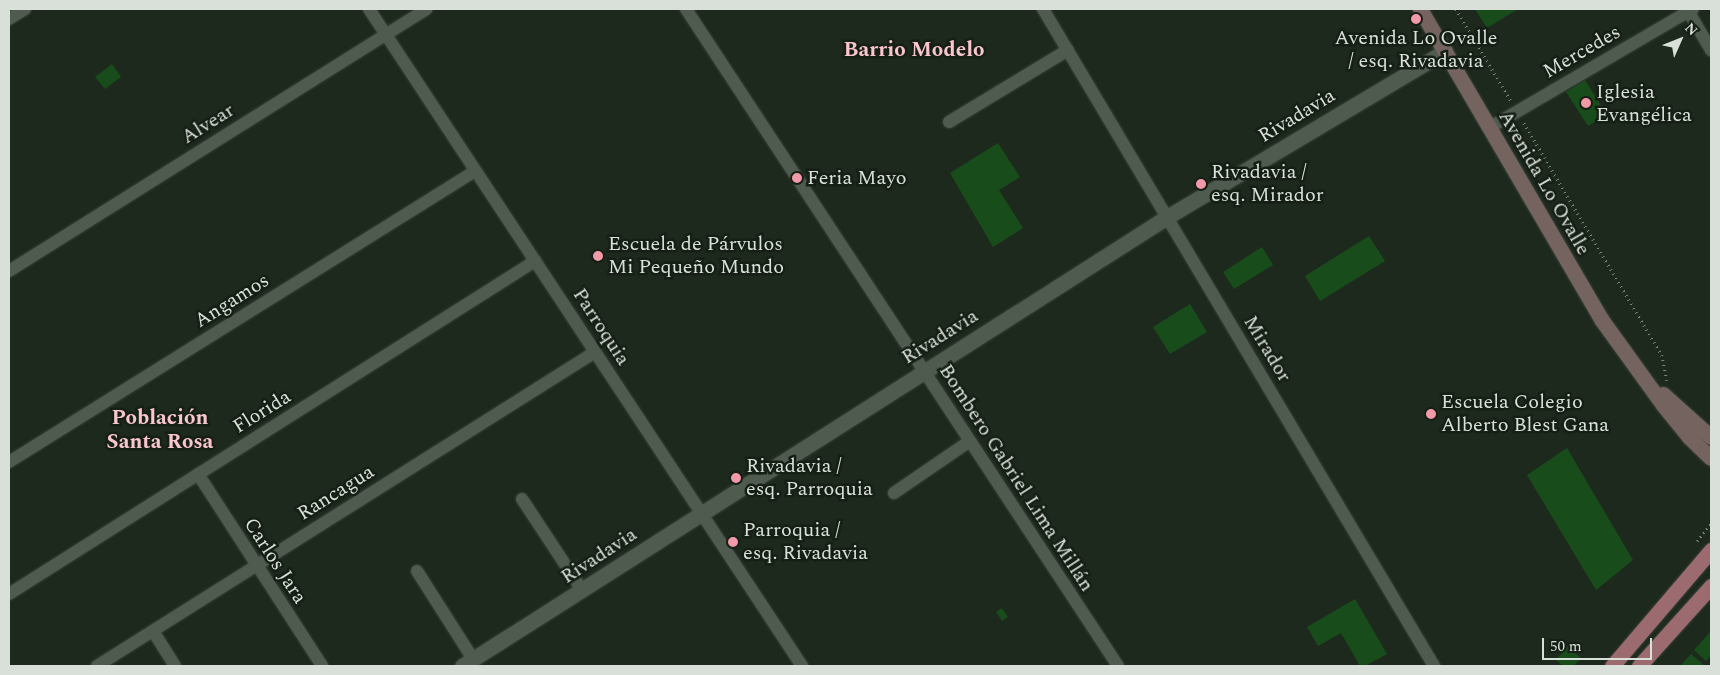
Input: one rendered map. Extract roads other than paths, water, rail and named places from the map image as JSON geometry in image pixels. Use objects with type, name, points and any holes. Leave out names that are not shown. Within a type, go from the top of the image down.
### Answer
[{"type":"main road","name":"Avenida Lo Ovalle","points":[[1420,9],[1579,284],[1640,373],[1676,421],[1711,458]]},
{"type":"main road","name":"Avenida Lo Ovalle","points":[[1640,373],[1711,437]]},
{"type":"main road","points":[[1612,666],[1711,550]]},
{"type":"main road","points":[[1639,666],[1711,586]]},
{"type":"street","points":[[9,18],[25,9]]},
{"type":"street","name":"Parroquia","points":[[369,9],[802,666]]},
{"type":"street","name":"Alvear","points":[[9,271],[427,9]]},
{"type":"street","name":"Bombero Gabriel Lima Millán","points":[[686,9],[1118,666]]},
{"type":"street","name":"Mirador","points":[[1044,9],[1434,666]]},
{"type":"street","points":[[1690,10],[1711,50]]},
{"type":"street","name":"Mercedes","points":[[1489,128],[1690,10]]},
{"type":"street","points":[[949,122],[1068,50]]},
{"type":"street","name":"Rivadavia","points":[[468,663],[1167,217],[1444,51]]},
{"type":"street","name":"Angamos","points":[[9,462],[475,171]]},
{"type":"street","name":"Florida","points":[[9,594],[535,261]]},
{"type":"street","name":"Rancagua","points":[[97,666],[595,352]]},
{"type":"street","points":[[894,493],[970,441]]},
{"type":"street","name":"Carlos Jara","points":[[198,474],[322,666]]},
{"type":"street","points":[[522,499],[582,590]]},
{"type":"street","points":[[417,571],[468,663]]},
{"type":"street","points":[[153,631],[175,666]]},
{"type":"place","name":"Avenida Lo Ovalle / esq. Rivadavia","points":[[1416,19]]},
{"type":"place","name":"Iglesia Evangélica","points":[[1586,103]]},
{"type":"place","name":"Feria Mayo","points":[[797,178]]},
{"type":"place","name":"Rivadavia / esq. Mirador","points":[[1201,184]]},
{"type":"place","name":"Escuela de Párvulos Mi Pequeño Mundo","points":[[598,256]]},
{"type":"place","name":"Escuela Colegio Alberto Blest Gana","points":[[1431,414]]},
{"type":"place","name":"Rivadavia / esq. Parroquia","points":[[736,478]]},
{"type":"place","name":"Parroquia / esq. Rivadavia","points":[[733,542]]},
{"type":"district","name":"Barrio Modelo","points":[[914,50]]},
{"type":"district","name":"Población Santa Rosa","points":[[160,430]]}]
